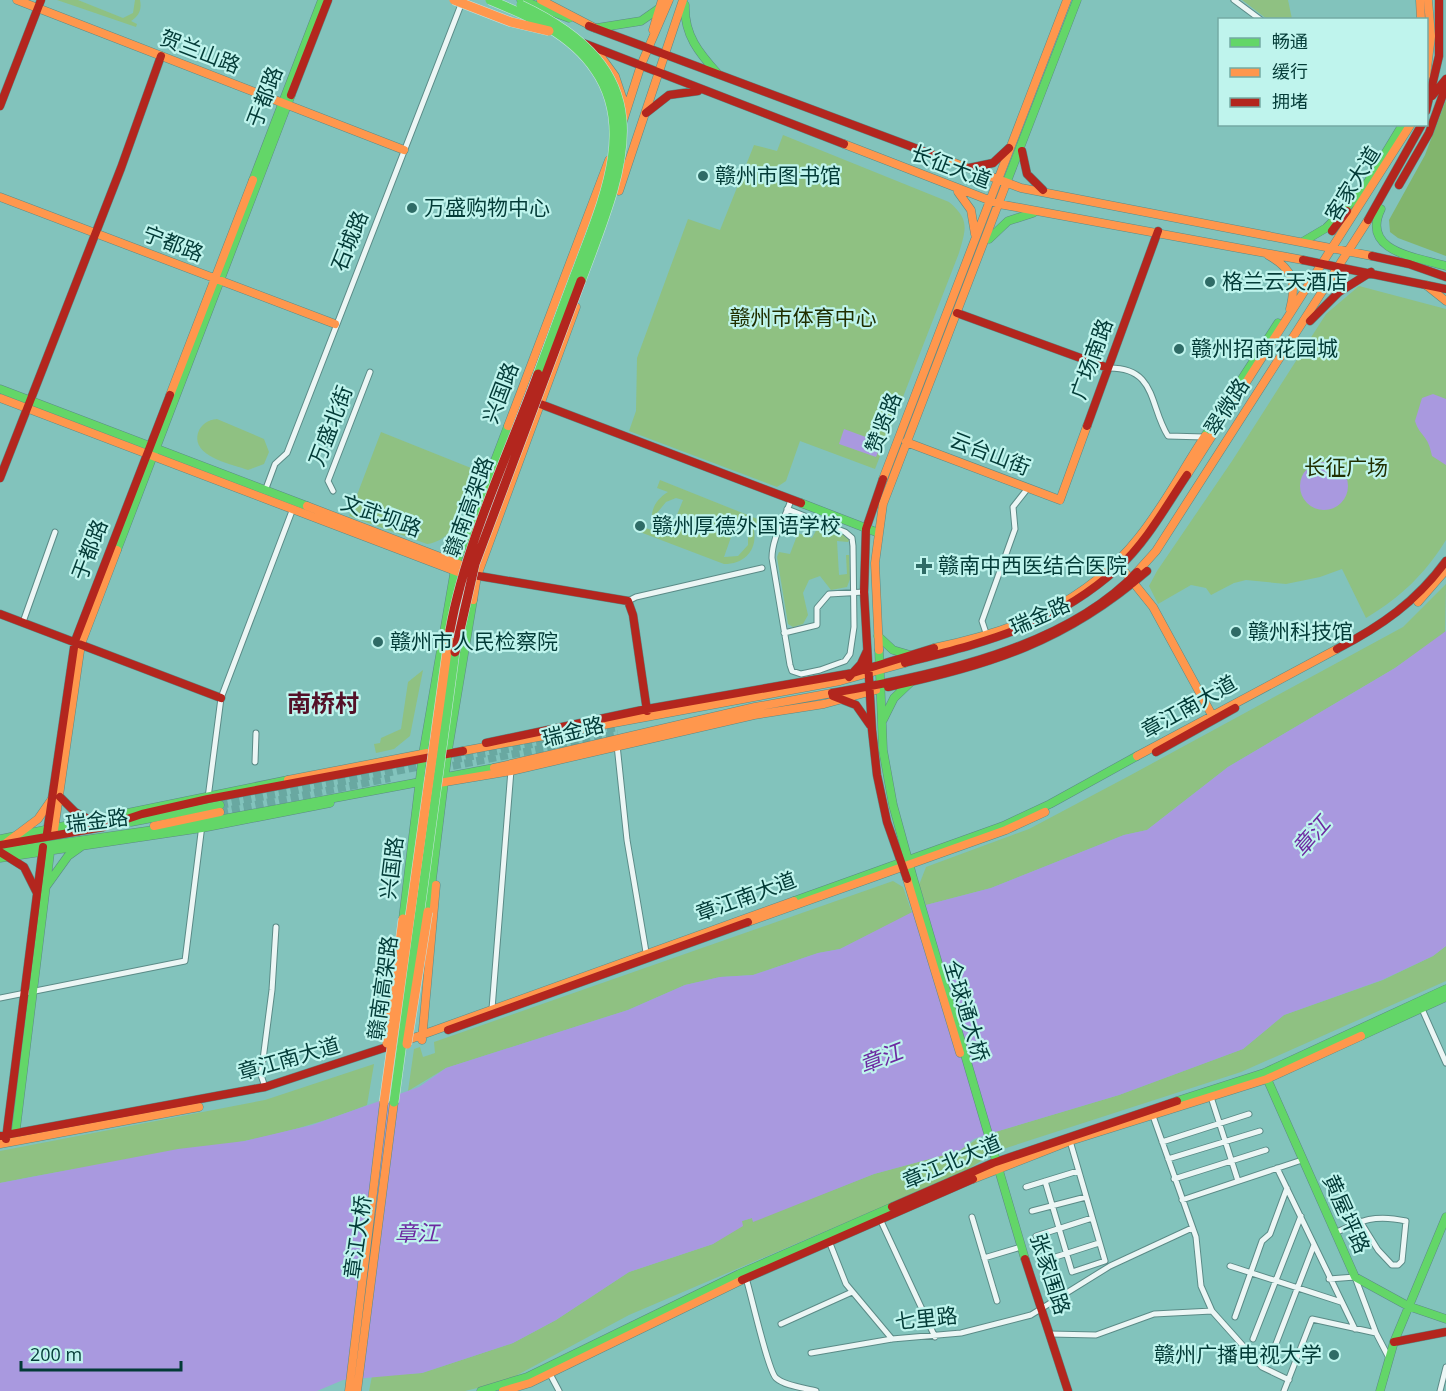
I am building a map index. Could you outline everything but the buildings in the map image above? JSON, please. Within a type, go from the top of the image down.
[{"type":"main road","name":"贺兰山路","points":[[18,0],[39,4],[161,56],[404,150]]},
{"type":"main road","name":"于都路","points":[[7,1139],[78,642],[285,103],[322,0]]},
{"type":"main road","name":"于都路","points":[[285,103],[328,0]]},
{"type":"main road","points":[[454,0],[511,22],[549,31]]},
{"type":"main road","name":"长征大道","points":[[463,0],[641,65],[950,187],[994,202],[1341,266],[1446,289]]},
{"type":"main road","name":"赣南高架路","points":[[389,1102],[448,641],[456,598],[528,396],[605,194],[614,162],[616,130],[611,104],[602,79],[588,58],[569,40],[549,27],[521,11],[490,0]]},
{"type":"main road","name":"赣南高架路","points":[[389,1102],[454,657],[465,601],[475,564],[614,195],[622,160],[624,129],[620,102],[608,74],[593,52],[575,34],[553,20],[507,0]]},
{"type":"main road","name":"长征大道","points":[[521,0],[1002,182],[1055,195],[1399,261],[1446,275]]},
{"type":"main road","points":[[541,0],[595,28],[633,25],[658,11],[669,0]]},
{"type":"main road","points":[[647,49],[662,0]]},
{"type":"main road","name":"兴国路","points":[[389,1102],[381,1085],[419,784],[455,567],[626,117],[647,49],[669,0]]},
{"type":"main road","name":"赞贤路","points":[[1002,182],[1014,140],[1067,0]]},
{"type":"main road","name":"赞贤路","points":[[876,688],[870,670],[864,592],[878,491],[1002,182],[1025,137],[1077,0]]},
{"type":"main road","points":[[1420,0],[1421,18]]},
{"type":"main road","points":[[1428,0],[1431,36],[1428,62]]},
{"type":"main road","points":[[1428,105],[1444,47],[1439,0]]},
{"type":"main road","points":[[685,2],[684,24],[692,42],[704,60],[720,76]]},
{"type":"main road","name":"兴国路","points":[[389,1102],[415,1010],[448,752],[478,574],[541,404],[663,55],[685,2]]},
{"type":"main road","points":[[0,106],[39,4]]},
{"type":"main road","points":[[590,46],[602,56],[615,76],[624,100],[626,117]]},
{"type":"main road","points":[[0,478],[161,56]]},
{"type":"main road","points":[[1431,97],[1446,79]]},
{"type":"main road","points":[[1446,86],[1429,133],[1396,183],[1376,220],[1376,233],[1396,251],[1446,266]]},
{"type":"main road","points":[[638,130],[648,111],[663,98],[686,90],[710,93]]},
{"type":"main road","points":[[1332,231],[1359,195],[1402,126]]},
{"type":"main road","name":"客家大道","points":[[1324,263],[1410,126]]},
{"type":"main road","name":"客家大道","points":[[1350,251],[1396,183],[1421,126]]},
{"type":"main road","points":[[1025,137],[1022,160],[1025,170],[1037,186],[1055,195]]},
{"type":"main road","points":[[964,169],[993,163],[1003,155],[1014,140]]},
{"type":"main road","points":[[1303,241],[1319,233],[1382,172]]},
{"type":"main road","points":[[950,187],[963,197],[971,210],[977,247]]},
{"type":"main road","name":"宁都路","points":[[0,197],[334,324]]},
{"type":"main road","points":[[977,247],[1005,222],[1022,214],[1042,212]]},
{"type":"main road","name":"广场南路","points":[[1060,500],[1158,231]]},
{"type":"main road","name":"赞贤路","points":[[910,879],[885,813],[876,730],[876,688],[880,667],[871,530],[957,313],[977,247]]},
{"type":"main road","points":[[1259,251],[1285,265],[1295,279],[1296,290],[1281,324]]},
{"type":"main road","name":"翠微路","points":[[1132,581],[1156,551],[1350,251]]},
{"type":"main road","points":[[1399,261],[1417,257]]},
{"type":"main road","name":"翠微路","points":[[1120,566],[1167,508],[1281,324],[1324,263]]},
{"type":"main road","points":[[1436,263],[1446,275]]},
{"type":"main road","points":[[1298,331],[1340,292],[1371,272]]},
{"type":"main road","points":[[1426,285],[1446,302]]},
{"type":"main road","points":[[957,313],[1108,368]]},
{"type":"main road","name":"文武坝路","points":[[0,389],[27,404],[152,452],[292,511],[455,567],[478,574],[628,601]]},
{"type":"main road","points":[[519,395],[789,505],[871,530]]},
{"type":"main road","name":"文武坝路","points":[[0,398],[27,404]]},
{"type":"main road","points":[[880,667],[908,656],[988,639],[1036,618],[1075,596],[1116,562],[1162,505],[1209,437]]},
{"type":"main road","name":"云台山街","points":[[906,442],[1060,500]]},
{"type":"main road","name":"文武坝路","points":[[152,452],[265,491],[455,567]]},
{"type":"main road","name":"章江南大道","points":[[422,1037],[646,952],[1029,820],[1386,623],[1402,612],[1434,578],[1446,561]]},
{"type":"main road","points":[[1120,566],[1170,636],[1213,717]]},
{"type":"main road","name":"瑞金路","points":[[2,849],[103,827],[208,797],[647,712],[752,697],[840,681],[880,667],[921,658],[1038,623],[1078,600],[1120,566]]},
{"type":"main road","name":"章江南大道","points":[[1213,717],[1380,632],[1405,616],[1446,570]]},
{"type":"main road","points":[[618,737],[843,698],[876,688],[908,683],[994,661],[1041,644],[1089,619],[1132,581],[1147,571]]},
{"type":"main road","name":"瑞金路","points":[[48,840],[120,837],[202,826],[511,768],[618,737],[754,707],[876,688],[924,672],[993,655],[1042,638],[1087,615],[1132,581]]},
{"type":"main road","points":[[628,601],[633,615],[647,712],[870,670]]},
{"type":"main road","points":[[0,614],[221,698]]},
{"type":"main road","points":[[878,636],[893,650],[921,658]]},
{"type":"main road","points":[[840,681],[853,673],[865,658],[868,642]]},
{"type":"main road","points":[[827,696],[843,698],[862,711],[876,730],[890,704],[908,683],[924,672]]},
{"type":"main road","points":[[618,737],[752,697]]},
{"type":"main road","points":[[57,796],[90,821],[103,827],[220,809],[100,837],[80,846],[68,856],[41,891],[27,870],[2,849],[38,819],[57,796]]},
{"type":"main road","points":[[48,840],[90,821],[208,797]]},
{"type":"main road","points":[[422,1037],[435,905],[439,817]]},
{"type":"main road","points":[[16,835],[80,846],[202,826]]},
{"type":"main road","points":[[389,1049],[414,865],[413,845]]},
{"type":"main road","name":"章江南大道","points":[[7,1139],[267,1092],[905,863]]},
{"type":"main road","name":"全球通大桥","points":[[910,879],[996,1161]]},
{"type":"main road","name":"章江北大道","points":[[481,1391],[527,1377],[739,1274],[996,1161],[1068,1136],[1266,1076],[1446,989]]},
{"type":"main road","name":"章江北大道","points":[[503,1391],[550,1374],[746,1278],[880,1219],[996,1161],[1070,1142],[1211,1097],[1266,1076],[1446,997]]},
{"type":"main road","name":"章江南大道","points":[[7,1139],[265,1087],[389,1049]]},
{"type":"main road","name":"黄屋坪路","points":[[1266,1076],[1355,1277],[1408,1306],[1446,1319]]},
{"type":"main road","name":"章江大桥","points":[[354,1376],[389,1102]]},
{"type":"main road","name":"张家围路","points":[[996,1161],[1021,1247],[1068,1391]]},
{"type":"main road","points":[[1380,1391],[1394,1342],[1446,1217]]},
{"type":"main road","points":[[1394,1342],[1446,1332]]},
{"type":"main road","points":[[347,1391],[354,1376]]},
{"type":"main road","points":[[354,1376],[357,1391]]},
{"type":"main road","points":[[354,1376],[364,1391]]},
{"type":"street","name":"石城路","points":[[265,491],[274,464],[287,453],[334,324],[463,0]]},
{"type":"street","points":[[1234,0],[1258,18]]},
{"type":"street","points":[[1108,368],[1126,370],[1143,381],[1152,393],[1168,436],[1209,437]]},
{"type":"street","name":"万盛北街","points":[[333,491],[328,481],[369,372]]},
{"type":"street","points":[[988,639],[982,621],[984,612],[1015,529],[1013,507],[1028,488]]},
{"type":"street","points":[[789,505],[852,538],[853,593],[853,642],[845,661],[820,670],[795,674],[792,671],[784,633],[772,551],[789,505]]},
{"type":"street","points":[[208,797],[221,698],[292,511]]},
{"type":"street","points":[[23,622],[55,532]]},
{"type":"street","points":[[628,601],[636,597],[762,568]]},
{"type":"street","points":[[784,633],[817,625],[818,608],[829,594],[864,592]]},
{"type":"street","points":[[255,762],[256,733]]},
{"type":"street","points":[[618,737],[627,840],[646,952]]},
{"type":"street","points":[[492,1009],[511,768]]},
{"type":"street","points":[[0,998],[185,960],[202,826]]},
{"type":"street","points":[[265,1087],[261,1075],[273,990],[276,927]]},
{"type":"street","points":[[1422,1009],[1446,1063]]},
{"type":"street","points":[[1211,1097],[1238,1181]]},
{"type":"street","points":[[1162,1142],[1250,1114]]},
{"type":"street","points":[[1153,1116],[1199,1248],[1201,1286],[1212,1311],[1262,1367],[1289,1380]]},
{"type":"street","points":[[1168,1160],[1260,1131]]},
{"type":"street","points":[[1046,1181],[1072,1272],[1105,1261],[1070,1142]]},
{"type":"street","points":[[1174,1179],[1266,1150]]},
{"type":"street","points":[[1182,1200],[1302,1160]]},
{"type":"street","points":[[1277,1168],[1355,1329]]},
{"type":"street","points":[[1026,1187],[1078,1171]]},
{"type":"street","points":[[1235,1317],[1262,1241],[1270,1234],[1287,1188]]},
{"type":"street","points":[[1032,1211],[1086,1197]]},
{"type":"street","points":[[1254,1339],[1301,1216]]},
{"type":"street","points":[[972,1217],[997,1301]]},
{"type":"street","points":[[1335,1233],[1360,1221],[1372,1217],[1406,1221],[1402,1261],[1398,1265],[1392,1265],[1378,1251],[1360,1221]]},
{"type":"street","points":[[1036,1236],[1092,1218]]},
{"type":"street","points":[[880,1219],[935,1336]]},
{"type":"street","name":"七里路","points":[[811,1353],[892,1339],[935,1336],[1007,1322],[1042,1309],[1110,1266],[1192,1227]]},
{"type":"street","points":[[829,1241],[846,1284],[892,1339]]},
{"type":"street","points":[[1043,1261],[1100,1244]]},
{"type":"street","points":[[1272,1354],[1314,1245]]},
{"type":"street","points":[[984,1258],[1021,1247]]},
{"type":"street","points":[[1230,1266],[1341,1302]]},
{"type":"street","points":[[1329,1279],[1355,1277],[1376,1333],[1389,1358]]},
{"type":"street","points":[[746,1278],[759,1319],[769,1369],[777,1379],[816,1391]]},
{"type":"street","points":[[781,1324],[852,1292]]},
{"type":"street","points":[[1050,1334],[1096,1335],[1154,1314],[1212,1311]]},
{"type":"street","points":[[1284,1391],[1312,1319],[1376,1333]]},
{"type":"street","points":[[1440,1391],[1446,1367]]},
{"type":"street","points":[[550,1374],[559,1391]]},
{"type":"green space","points":[[57,0],[78,0],[123,18],[133,13],[135,0],[140,0],[141,6],[138,15],[131,21],[137,24],[136,27]]},
{"type":"green space","points":[[1242,0],[1288,0],[1292,18],[1266,18]]},
{"type":"green space","points":[[1446,100],[1446,256],[1398,238],[1390,232],[1389,220],[1425,155]]},
{"type":"green space","name":"赣州市体育中心","points":[[783,135],[949,202],[963,219],[964,231],[959,253],[875,469],[800,441],[786,481],[777,487],[629,431],[636,411],[637,358],[688,219],[720,230],[754,145],[777,151]]},
{"type":"green space","name":"长征广场","points":[[1359,286],[1446,309],[1446,540],[1430,564],[1411,584],[1366,618],[1342,569],[1320,577],[1286,584],[1246,580],[1234,583],[1211,595],[1206,588],[1191,585],[1158,604],[1149,586],[1157,571],[1232,461],[1326,314]]},
{"type":"green space","points":[[217,419],[264,439],[269,452],[264,464],[248,470],[207,454],[197,441],[198,433],[205,423]]},
{"type":"green space","points":[[381,432],[476,470],[460,515],[454,526],[438,541],[427,544],[349,516]]},
{"type":"green space","points":[[660,480],[765,522],[762,528],[753,526],[753,547],[745,558],[724,564],[640,532],[642,527],[655,531],[652,519],[653,509],[655,504],[668,492],[657,488]],"holes":[[[676,498],[683,500],[668,537],[659,527],[657,513],[666,502]],[[737,520],[748,530],[748,545],[738,556],[724,557]]]},
{"type":"green space","points":[[819,525],[850,539],[848,542],[837,541],[839,575],[847,574],[846,555],[849,555],[850,579],[847,587],[831,590],[820,576],[809,580],[803,593],[808,615],[803,624],[793,627],[788,624],[777,557],[779,552],[790,554],[798,533],[812,538]]},
{"type":"green space","points":[[1446,584],[1445,633],[1395,668],[1228,767],[1147,830],[1124,835],[991,888],[926,905],[919,885],[926,867],[1029,829],[1403,627]]},
{"type":"green space","points":[[423,670],[410,736],[394,749],[376,753],[374,744],[380,743],[381,738],[401,729],[408,682]]},
{"type":"green space","points":[[893,881],[903,887],[912,913],[840,949],[818,953],[753,975],[720,977],[685,985],[628,1010],[446,1068],[408,1091],[414,1049],[420,1047],[423,1057],[435,1053],[434,1042]]},
{"type":"green space","points":[[1446,946],[1446,981],[1241,1072],[1000,1150],[995,1132],[1119,1095],[1243,1049],[1284,1015],[1383,980],[1433,956]]},
{"type":"green space","points":[[374,1064],[367,1105],[323,1121],[186,1152],[0,1183],[0,1151],[265,1100]]},
{"type":"green space","points":[[980,1137],[987,1157],[964,1172],[629,1315],[506,1381],[465,1391],[369,1391],[372,1376],[422,1373],[513,1343],[556,1320],[629,1272],[713,1244],[742,1221],[752,1218],[753,1221],[874,1174],[959,1151]]},
{"type":"water","points":[[1433,394],[1446,399],[1446,465],[1432,456],[1426,439],[1415,421],[1422,398]]},
{"type":"water","points":[[844,429],[882,443],[876,457],[839,444]]},
{"type":"water","points":[[1324,462],[1341,469],[1348,486],[1341,503],[1324,510],[1307,503],[1300,486],[1307,469]]},
{"type":"water","name":"章江","points":[[1446,631],[1446,946],[1433,956],[1382,980],[1284,1015],[1243,1049],[1119,1095],[974,1139],[959,1151],[874,1174],[753,1222],[752,1218],[742,1221],[743,1226],[713,1244],[629,1272],[556,1320],[513,1343],[422,1373],[343,1380],[317,1391],[0,1391],[0,1183],[178,1149],[245,1141],[312,1125],[419,1087],[446,1068],[628,1010],[685,985],[720,977],[753,975],[818,953],[840,949],[926,905],[991,888],[1124,835],[1147,830],[1228,767],[1395,668]]},
{"type":"tunnel","points":[[442,762],[618,727]]},
{"type":"tunnel","points":[[441,768],[618,734]]},
{"type":"tunnel","points":[[220,805],[427,765]]},
{"type":"tunnel","points":[[220,812],[390,778]]},
{"type":"traffic: fast","points":[[253,180],[322,0]]},
{"type":"traffic: fast","points":[[490,0],[534,20],[562,36],[574,46],[595,70],[607,93],[613,118],[614,143],[611,168],[604,194],[538,374]]},
{"type":"traffic: fast","points":[[521,0],[569,18]]},
{"type":"traffic: fast","points":[[1006,184],[1077,0]]},
{"type":"traffic: fast","points":[[521,5],[567,31],[598,60],[615,90],[622,123],[620,158],[611,196],[581,281]]},
{"type":"traffic: fast","points":[[597,28],[641,21],[664,5]]},
{"type":"traffic: fast","points":[[685,5],[687,25],[694,43],[718,74]]},
{"type":"traffic: fast","points":[[117,550],[291,95]]},
{"type":"traffic: fast","points":[[1366,185],[1402,126]]},
{"type":"traffic: fast","points":[[1304,241],[1326,228],[1373,181]]},
{"type":"traffic: fast","points":[[1381,209],[1377,223],[1378,235],[1385,244],[1407,255],[1446,266]]},
{"type":"traffic: fast","points":[[989,239],[1008,221],[1033,213]]},
{"type":"traffic: fast","points":[[1205,436],[1278,323]]},
{"type":"traffic: fast","points":[[0,389],[307,506]]},
{"type":"traffic: fast","points":[[403,919],[423,754],[456,563],[508,426]]},
{"type":"traffic: fast","points":[[801,503],[876,532]]},
{"type":"traffic: fast","points":[[428,912],[448,750],[473,600]]},
{"type":"traffic: fast","points":[[878,636],[893,650],[917,657]]},
{"type":"traffic: fast","points":[[879,650],[883,750],[893,805],[913,878]]},
{"type":"traffic: fast","points":[[394,1102],[455,652]]},
{"type":"traffic: fast","points":[[883,720],[894,698],[916,677]]},
{"type":"traffic: fast","points":[[794,901],[1003,826],[1050,804],[1137,756]]},
{"type":"traffic: fast","points":[[0,852],[202,823],[494,768]]},
{"type":"traffic: fast","points":[[0,839],[288,780]]},
{"type":"traffic: fast","points":[[0,858],[202,828],[330,803]]},
{"type":"traffic: fast","points":[[131,822],[220,805]]},
{"type":"traffic: fast","points":[[45,888],[68,856],[89,841]]},
{"type":"traffic: fast","points":[[15,1137],[51,845]]},
{"type":"traffic: fast","points":[[913,878],[1025,1259]]},
{"type":"traffic: fast","points":[[1177,1101],[1264,1073],[1446,989]]},
{"type":"traffic: fast","points":[[1361,1036],[1446,997]]},
{"type":"traffic: fast","points":[[1265,1074],[1355,1277],[1408,1306],[1446,1319]]},
{"type":"traffic: fast","points":[[481,1391],[527,1377],[739,1274],[892,1207]]},
{"type":"traffic: fast","points":[[1380,1391],[1394,1342],[1446,1217]]},
{"type":"traffic: slow","points":[[17,0],[404,150]]},
{"type":"traffic: slow","points":[[454,0],[511,22],[549,31]]},
{"type":"traffic: slow","points":[[541,0],[595,28]]},
{"type":"traffic: slow","points":[[653,30],[662,0]]},
{"type":"traffic: slow","points":[[615,146],[641,65],[669,0]]},
{"type":"traffic: slow","points":[[619,191],[683,0]]},
{"type":"traffic: slow","points":[[883,479],[1067,0]]},
{"type":"traffic: slow","points":[[1420,0],[1421,18]]},
{"type":"traffic: slow","points":[[1428,0],[1431,36],[1428,60]]},
{"type":"traffic: slow","points":[[596,50],[615,76],[624,103]]},
{"type":"traffic: slow","points":[[1187,475],[1410,126]]},
{"type":"traffic: slow","points":[[844,144],[999,204],[1303,260]]},
{"type":"traffic: slow","points":[[931,154],[1021,188],[1372,256]]},
{"type":"traffic: slow","points":[[508,426],[609,160]]},
{"type":"traffic: slow","points":[[170,395],[253,180]]},
{"type":"traffic: slow","points":[[879,650],[875,563],[883,504],[1006,184]]},
{"type":"traffic: slow","points":[[958,192],[971,210],[975,234]]},
{"type":"traffic: slow","points":[[0,197],[335,324]]},
{"type":"traffic: slow","points":[[1137,572],[1156,551],[1368,220]]},
{"type":"traffic: slow","points":[[1268,255],[1283,266],[1291,277],[1293,291],[1290,309]]},
{"type":"traffic: slow","points":[[1426,285],[1446,301]]},
{"type":"traffic: slow","points":[[473,600],[477,576],[576,307]]},
{"type":"traffic: slow","points":[[0,398],[458,572]]},
{"type":"traffic: slow","points":[[906,442],[1060,500],[1087,426]]},
{"type":"traffic: slow","points":[[934,648],[993,633],[1021,623],[1072,597],[1096,580],[1139,537],[1205,436]]},
{"type":"traffic: slow","points":[[307,506],[461,565]]},
{"type":"traffic: slow","points":[[54,830],[81,644],[117,550]]},
{"type":"traffic: slow","points":[[1120,566],[1153,607],[1213,717]]},
{"type":"traffic: slow","points":[[1418,602],[1446,570]]},
{"type":"traffic: slow","points":[[384,1102],[450,630]]},
{"type":"traffic: slow","points":[[1137,756],[1337,649]]},
{"type":"traffic: slow","points":[[463,751],[840,681],[905,663]]},
{"type":"traffic: slow","points":[[439,783],[511,771],[754,715],[824,704],[876,690]]},
{"type":"traffic: slow","points":[[494,768],[755,707],[832,693]]},
{"type":"traffic: slow","points":[[288,780],[427,753]]},
{"type":"traffic: slow","points":[[6,843],[38,819],[54,796]]},
{"type":"traffic: slow","points":[[154,826],[220,812]]},
{"type":"traffic: slow","points":[[748,922],[1006,830],[1045,812]]},
{"type":"traffic: slow","points":[[907,879],[960,1053]]},
{"type":"traffic: slow","points":[[422,1040],[436,885]]},
{"type":"traffic: slow","points":[[405,1041],[794,901]]},
{"type":"traffic: slow","points":[[407,1044],[428,912]]},
{"type":"traffic: slow","points":[[387,1043],[403,919]]},
{"type":"traffic: slow","points":[[973,1179],[1070,1141],[1267,1079],[1361,1036]]},
{"type":"traffic: slow","points":[[349,1391],[384,1102]]},
{"type":"traffic: slow","points":[[357,1391],[394,1102]]},
{"type":"traffic: slow","points":[[0,1144],[199,1107]]},
{"type":"traffic: slow","points":[[503,1391],[530,1383],[742,1280]]},
{"type":"traffic: jam","points":[[0,106],[41,0]]},
{"type":"traffic: jam","points":[[291,95],[328,0]]},
{"type":"traffic: jam","points":[[1428,103],[1439,56],[1439,0]]},
{"type":"traffic: jam","points":[[589,26],[931,154]]},
{"type":"traffic: jam","points":[[583,43],[844,144]]},
{"type":"traffic: jam","points":[[0,478],[121,168],[161,56]]},
{"type":"traffic: jam","points":[[1432,96],[1446,79]]},
{"type":"traffic: jam","points":[[1399,185],[1429,133],[1446,86]]},
{"type":"traffic: jam","points":[[646,113],[669,95],[698,91]]},
{"type":"traffic: jam","points":[[1368,220],[1421,126]]},
{"type":"traffic: jam","points":[[969,168],[993,163],[1009,148]]},
{"type":"traffic: jam","points":[[1022,151],[1027,174],[1043,190]]},
{"type":"traffic: jam","points":[[1332,231],[1347,211]]},
{"type":"traffic: jam","points":[[1087,426],[1158,231]]},
{"type":"traffic: jam","points":[[1372,256],[1409,264],[1446,277]]},
{"type":"traffic: jam","points":[[1303,260],[1446,289]]},
{"type":"traffic: jam","points":[[1310,321],[1339,292],[1371,272]]},
{"type":"traffic: jam","points":[[455,652],[475,564],[581,281]]},
{"type":"traffic: jam","points":[[957,313],[1108,368]]},
{"type":"traffic: jam","points":[[450,630],[466,565],[488,500],[538,374]]},
{"type":"traffic: jam","points":[[47,833],[75,641],[170,395]]},
{"type":"traffic: jam","points":[[535,402],[801,503]]},
{"type":"traffic: jam","points":[[905,663],[992,639],[1045,618],[1070,604],[1095,587],[1129,557],[1156,523],[1187,475]]},
{"type":"traffic: jam","points":[[883,479],[866,529],[864,592],[872,730],[877,775],[887,822],[907,879]]},
{"type":"traffic: jam","points":[[1337,649],[1397,612],[1435,576],[1446,561]]},
{"type":"traffic: jam","points":[[888,687],[961,669],[1026,647],[1087,616],[1147,571]]},
{"type":"traffic: jam","points":[[832,693],[912,678],[954,667],[995,655],[1036,639],[1073,621],[1108,598],[1137,572]]},
{"type":"traffic: jam","points":[[473,575],[628,601],[633,615],[647,711]]},
{"type":"traffic: jam","points":[[0,614],[221,698]]},
{"type":"traffic: jam","points":[[486,743],[647,709],[853,673],[934,648]]},
{"type":"traffic: jam","points":[[849,677],[861,664],[867,651]]},
{"type":"traffic: jam","points":[[833,696],[856,705],[870,725]]},
{"type":"traffic: jam","points":[[1156,752],[1235,708]]},
{"type":"traffic: jam","points":[[0,845],[103,827],[142,814],[208,799],[463,751]]},
{"type":"traffic: jam","points":[[60,797],[75,812],[103,827]]},
{"type":"traffic: jam","points":[[6,1139],[43,847]]},
{"type":"traffic: jam","points":[[0,852],[24,867],[37,893]]},
{"type":"traffic: jam","points":[[448,1030],[748,922]]},
{"type":"traffic: jam","points":[[0,1136],[265,1087],[393,1045]]},
{"type":"traffic: jam","points":[[892,1207],[993,1163],[1177,1101]]},
{"type":"traffic: jam","points":[[742,1280],[973,1179]]},
{"type":"traffic: jam","points":[[1025,1259],[1068,1391]]},
{"type":"traffic: jam","points":[[1394,1342],[1446,1332]]},
{"type":"place","name":"赣州市图书馆","points":[[703,176]]},
{"type":"place","name":"万盛购物中心","points":[[412,208]]},
{"type":"place","name":"格兰云天酒店","points":[[1210,282]]},
{"type":"place","name":"赣州招商花园城","points":[[1179,349]]},
{"type":"place","name":"赣州厚德外国语学校","points":[[640,526]]},
{"type":"place","name":"赣南中西医结合医院","points":[[924,566]]},
{"type":"place","name":"赣州科技馆","points":[[1236,632]]},
{"type":"place","name":"赣州市人民检察院","points":[[378,642]]},
{"type":"place","name":"赣州广播电视大学","points":[[1334,1355]]},
{"type":"district","name":"南桥村","points":[[323,704]]}]
